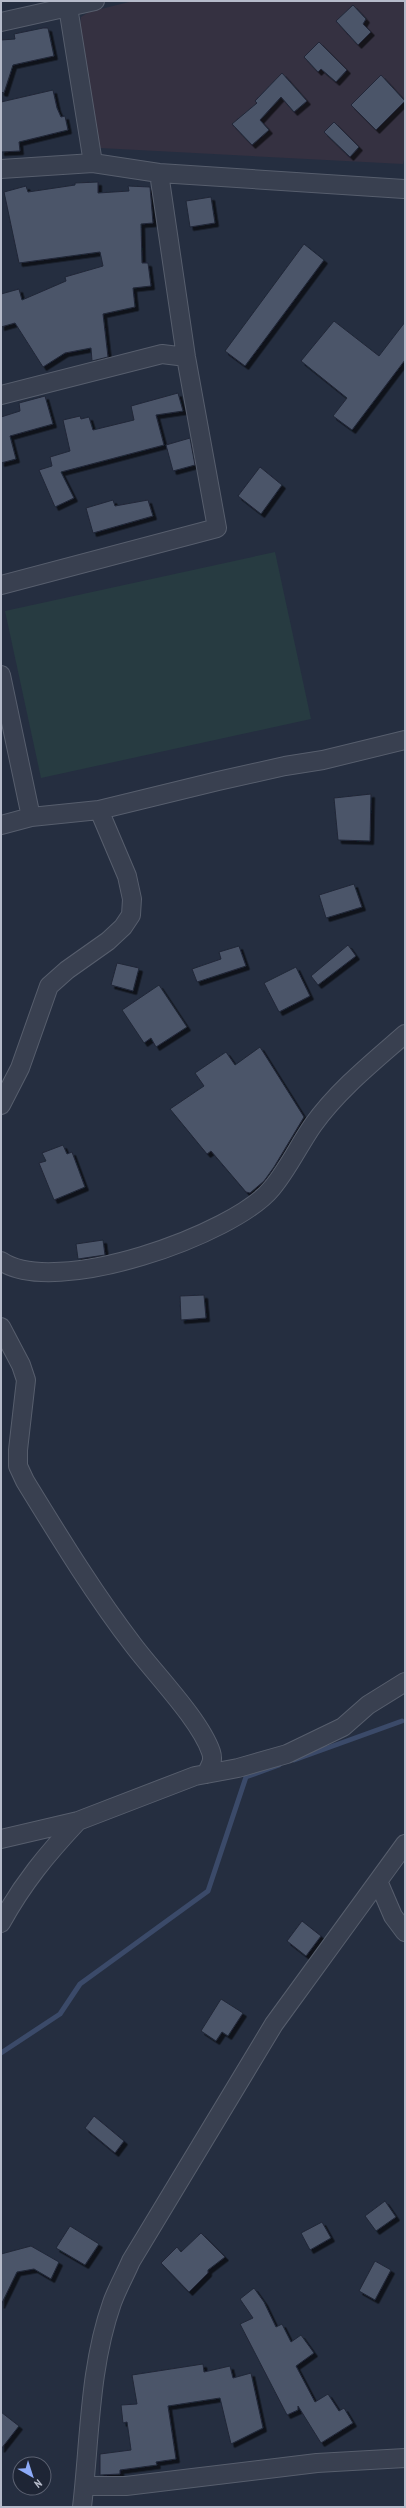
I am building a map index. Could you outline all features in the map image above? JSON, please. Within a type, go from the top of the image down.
[{"type":"street","points":[[1,22],[95,1]]},
{"type":"street","points":[[68,8],[93,163]]},
{"type":"street","points":[[1,169],[93,163],[159,173],[405,187]]},
{"type":"street","points":[[1,585],[217,528],[186,357],[159,173]]},
{"type":"street","points":[[1,395],[162,354],[186,357]]},
{"type":"street","points":[[1,675],[31,817]]},
{"type":"street","points":[[1,825],[31,817],[99,810],[218,781],[284,766],[323,760],[405,740]]},
{"type":"street","points":[[1,1105],[20,1068],[49,986],[67,970],[108,941],[123,927],[131,915],[132,900],[127,876],[99,810]]},
{"type":"street","points":[[1,1261],[18,1269],[63,1272],[117,1264],[163,1250],[239,1216],[272,1189],[314,1124],[354,1078],[405,1034]]},
{"type":"street","points":[[1,1327],[21,1365],[26,1380],[18,1450],[18,1466],[25,1481],[85,1578],[134,1646],[199,1729],[212,1753],[213,1761],[206,1774]]},
{"type":"street","points":[[1,1839],[78,1821],[206,1774],[238,1768],[287,1754],[319,1740],[343,1727],[368,1705],[405,1682]]},
{"type":"street","points":[[1,1923],[16,1895],[40,1862],[78,1821]]},
{"type":"street","points":[[82,2507],[92,2392],[99,2355],[112,2303],[131,2261],[274,2024],[405,1844]]},
{"type":"street","points":[[378,1881],[393,1916],[405,1932]]},
{"type":"street","points":[[85,2486],[126,2486],[317,2463],[405,2458]]},
{"type":"shaded area","points":[[133,1],[405,1],[405,156],[403,164],[100,148],[80,24],[81,17],[89,12]]},
{"type":"shaded area","points":[[275,552],[311,719],[41,778],[5,611]]},
{"type":"building","points":[[353,5],[366,19],[363,24],[371,32],[358,45],[336,21]]},
{"type":"building","points":[[48,28],[54,56],[13,65],[4,93],[1,92],[1,40],[15,39],[14,34]]},
{"type":"building","points":[[319,42],[347,70],[336,82],[321,69],[318,72],[304,57]]},
{"type":"building","points":[[282,73],[307,101],[294,112],[281,97],[260,120],[269,130],[252,145],[232,124],[257,103],[255,101]]},
{"type":"building","points":[[381,75],[405,101],[376,130],[351,105]]},
{"type":"building","points":[[53,90],[57,108],[61,117],[65,116],[68,130],[19,142],[20,151],[1,152],[1,102]]},
{"type":"building","points":[[334,122],[359,147],[350,157],[324,132]]},
{"type":"building","points":[[98,182],[98,193],[129,191],[128,186],[150,187],[153,223],[141,224],[142,263],[148,263],[151,286],[133,288],[135,307],[103,314],[108,357],[92,361],[91,348],[65,353],[43,367],[15,323],[1,327],[1,294],[19,289],[22,300],[66,281],[65,277],[103,266],[100,252],[19,263],[4,192],[26,186],[28,192],[75,185],[75,183]]},
{"type":"building","points":[[211,197],[215,223],[190,227],[186,201]]},
{"type":"building","points":[[304,244],[324,260],[245,366],[225,351]]},
{"type":"building","points":[[334,321],[379,356],[405,322],[405,360],[352,430],[333,416],[347,398],[301,361]]},
{"type":"building","points":[[178,393],[183,411],[156,415],[164,445],[61,472],[74,498],[55,507],[39,470],[52,466],[50,457],[70,451],[63,420],[80,416],[81,419],[89,417],[93,430],[134,420],[131,406]]},
{"type":"building","points":[[45,396],[53,424],[10,436],[16,459],[1,463],[1,417],[20,411],[19,403]]},
{"type":"building","points":[[190,438],[195,465],[173,471],[166,445]]},
{"type":"building","points":[[260,467],[282,485],[261,514],[238,496]]},
{"type":"building","points":[[113,500],[115,506],[148,500],[153,516],[93,533],[86,508]]},
{"type":"building","points":[[371,794],[370,841],[338,840],[334,798]]},
{"type":"building","points":[[354,884],[362,907],[326,918],[319,895]]},
{"type":"building","points":[[348,945],[356,956],[318,985],[311,976]]},
{"type":"building","points":[[239,946],[246,966],[197,982],[192,969],[221,959],[219,952]]},
{"type":"building","points":[[117,963],[139,968],[133,991],[111,985]]},
{"type":"building","points":[[296,967],[310,996],[279,1012],[264,983]]},
{"type":"building","points":[[159,985],[187,1027],[156,1047],[151,1038],[144,1043],[122,1010]]},
{"type":"building","points":[[260,1047],[304,1117],[274,1167],[264,1181],[250,1193],[246,1192],[211,1151],[207,1154],[170,1109],[204,1086],[195,1073],[226,1052],[235,1065]]},
{"type":"building","points":[[63,1145],[67,1154],[72,1152],[85,1187],[54,1200],[39,1163],[46,1161],[42,1153]]},
{"type":"building","points":[[103,1240],[105,1255],[78,1259],[76,1244]]},
{"type":"building","points":[[204,1295],[206,1318],[181,1320],[180,1296]]},
{"type":"building","points":[[302,1921],[321,1936],[306,1956],[287,1941]]},
{"type":"building","points":[[221,1999],[243,2013],[228,2036],[222,2032],[216,2041],[201,2031]]},
{"type":"building","points":[[94,2116],[124,2141],[115,2153],[85,2128]]},
{"type":"building","points":[[385,2201],[396,2217],[376,2231],[365,2216]]},
{"type":"building","points":[[322,2222],[331,2238],[310,2250],[301,2233]]},
{"type":"building","points":[[70,2226],[99,2244],[85,2265],[56,2248]]},
{"type":"building","points":[[201,2233],[225,2257],[208,2270],[208,2273],[189,2292],[161,2263],[177,2247],[181,2252]]},
{"type":"building","points":[[31,2246],[59,2262],[51,2279],[34,2269],[17,2272],[1,2305],[1,2254]]},
{"type":"building","points":[[375,2261],[391,2270],[375,2300],[359,2291]]},
{"type":"building","points":[[254,2288],[264,2302],[276,2327],[282,2324],[291,2342],[301,2335],[314,2353],[296,2366],[315,2402],[328,2394],[339,2411],[344,2408],[353,2423],[321,2443],[298,2406],[298,2410],[287,2415],[240,2324],[253,2318],[240,2299]]},
{"type":"building","points":[[203,2364],[204,2372],[230,2366],[233,2378],[251,2373],[263,2428],[231,2444],[220,2398],[168,2406],[176,2459],[156,2462],[157,2465],[120,2470],[120,2474],[100,2475],[100,2454],[131,2450],[127,2422],[123,2423],[121,2405],[137,2404],[132,2375]]},
{"type":"building","points":[[1,2412],[19,2426],[1,2449]]},
{"type":"waterway","points":[[294,1760],[402,1721]]},
{"type":"waterway","points":[[1,2053],[60,2014],[80,1984],[208,1891],[246,1777],[279,1765]]}]
